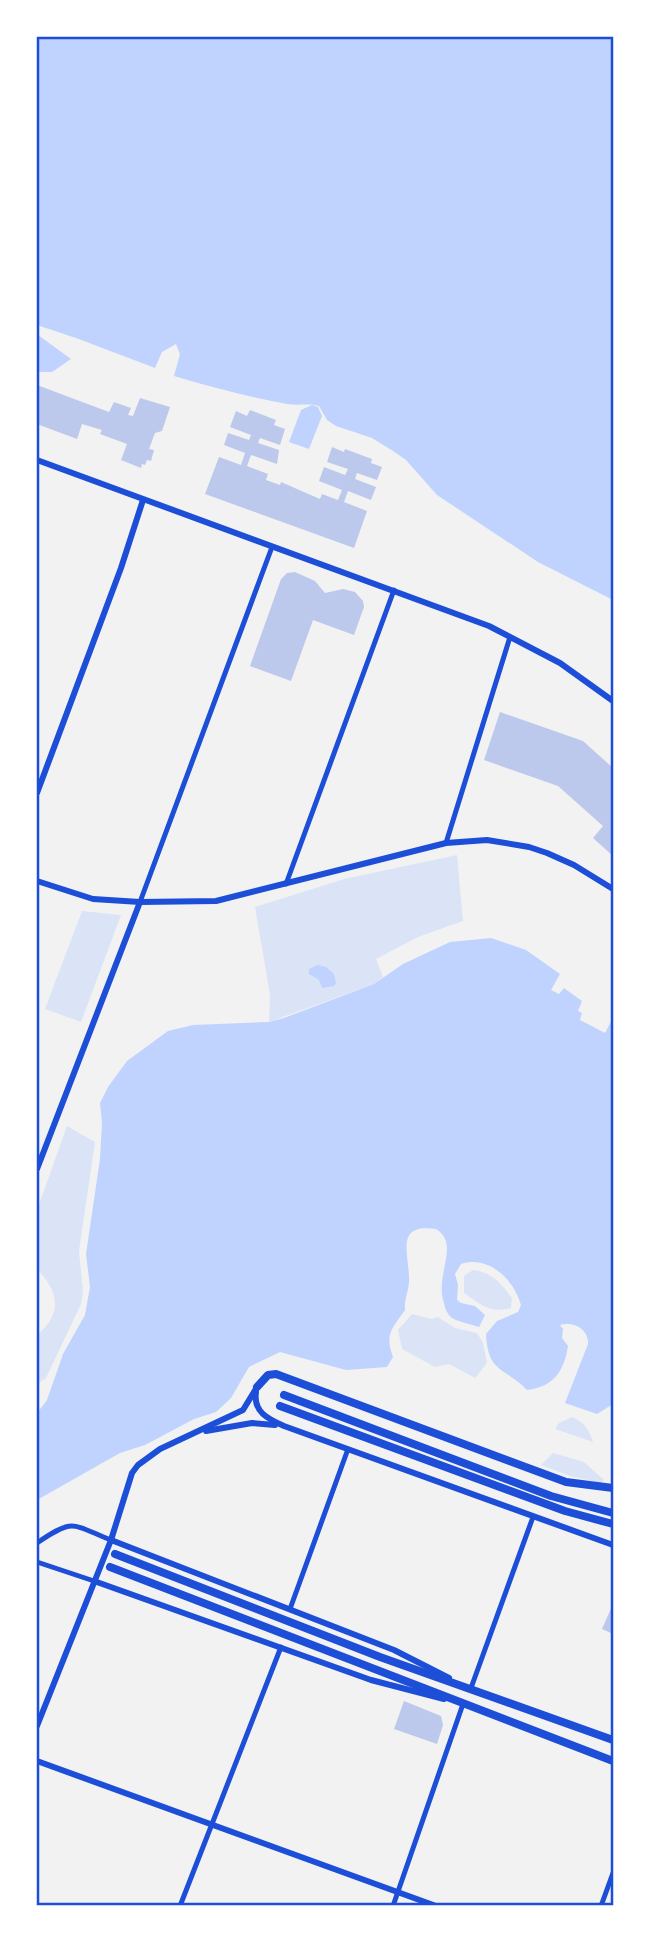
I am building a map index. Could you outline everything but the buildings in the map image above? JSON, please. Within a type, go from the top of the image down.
[{"type":"main road","points":[[257,1387],[268,1376],[276,1374],[554,1478],[613,1488]]},
{"type":"main road","points":[[284,1395],[551,1496],[613,1513]]},
{"type":"main road","points":[[279,1406],[565,1511],[613,1524]]},
{"type":"main road","points":[[114,1554],[380,1657],[613,1740]]},
{"type":"main road","points":[[110,1567],[613,1761]]},
{"type":"street","points":[[37,460],[489,626],[560,663],[613,701]]},
{"type":"street","points":[[37,793],[121,568],[143,500]]},
{"type":"street","points":[[37,1168],[272,547]]},
{"type":"street","points":[[286,884],[394,590]]},
{"type":"street","points":[[446,843],[510,637]]},
{"type":"street","points":[[37,881],[93,899],[139,902],[216,901],[446,843],[488,841],[529,847],[574,865],[613,889]]},
{"type":"street","points":[[257,1387],[257,1408],[269,1419],[284,1426],[613,1545]]},
{"type":"street","points":[[37,1726],[111,1540],[132,1473],[138,1465],[160,1449],[243,1410],[257,1387]]},
{"type":"street","points":[[190,1434],[252,1423],[284,1426]]},
{"type":"street","points":[[290,1609],[348,1449]]},
{"type":"street","points":[[471,1688],[533,1517]]},
{"type":"street","points":[[37,1543],[71,1524],[394,1650],[460,1684]]},
{"type":"street","points":[[37,1562],[371,1680],[459,1703],[393,1906]]},
{"type":"street","points":[[180,1906],[281,1647]]},
{"type":"street","points":[[37,1761],[436,1906]]},
{"type":"street","points":[[601,1906],[613,1873]]},
{"type":"shaded area","points":[[457,855],[463,921],[418,937],[376,959],[383,977],[374,984],[269,1022],[270,995],[255,907],[344,879]]},
{"type":"shaded area","points":[[82,911],[121,915],[81,1022],[45,1009]]},
{"type":"shaded area","points":[[67,1126],[95,1142],[79,1251],[83,1291],[81,1304],[46,1378],[37,1384],[37,1335],[51,1318],[55,1302],[50,1286],[37,1269],[37,1210]]},
{"type":"shaded area","points":[[473,1270],[491,1276],[500,1283],[512,1298],[511,1308],[491,1309],[464,1293],[464,1276]]},
{"type":"shaded area","points":[[412,1314],[431,1319],[438,1317],[455,1328],[477,1333],[483,1343],[487,1363],[475,1378],[449,1364],[435,1367],[402,1349],[398,1330]]},
{"type":"shaded area","points":[[572,1417],[586,1427],[593,1442],[555,1429],[559,1423]]},
{"type":"shaded area","points":[[553,1453],[584,1462],[604,1480],[601,1483],[570,1476],[541,1465]]},
{"type":"water","points":[[37,37],[613,37],[613,600],[538,562],[437,495],[406,460],[393,451],[372,438],[336,426],[327,420],[319,406],[291,405],[174,376],[180,354],[176,344],[162,352],[155,368],[37,325]]},
{"type":"water","points":[[37,335],[71,359],[52,372],[37,372]]},
{"type":"water","points":[[312,405],[318,407],[322,416],[309,449],[289,442],[301,410]]},
{"type":"water","points":[[491,938],[526,950],[560,974],[551,990],[559,994],[564,988],[582,1001],[578,1011],[582,1013],[580,1020],[605,1033],[613,1018],[613,1404],[597,1414],[565,1403],[588,1344],[586,1334],[575,1325],[560,1325],[563,1329],[562,1338],[568,1346],[564,1363],[556,1377],[544,1386],[527,1390],[499,1368],[490,1356],[486,1334],[497,1321],[518,1312],[521,1305],[518,1295],[506,1278],[490,1266],[471,1262],[461,1264],[455,1274],[458,1285],[457,1300],[475,1306],[485,1315],[479,1327],[452,1318],[446,1309],[442,1292],[446,1243],[443,1235],[436,1229],[423,1228],[415,1230],[407,1241],[409,1281],[405,1310],[391,1331],[389,1342],[393,1357],[387,1367],[346,1370],[280,1352],[249,1367],[231,1398],[216,1412],[194,1419],[145,1445],[120,1453],[37,1500],[37,1413],[47,1400],[63,1354],[85,1315],[90,1287],[86,1254],[100,1159],[100,1103],[127,1061],[168,1031],[193,1025],[269,1022],[284,1018],[374,984],[403,964],[450,942]]},
{"type":"water","points":[[318,965],[326,967],[334,974],[334,986],[322,988],[319,980],[309,974],[309,969]]}]
